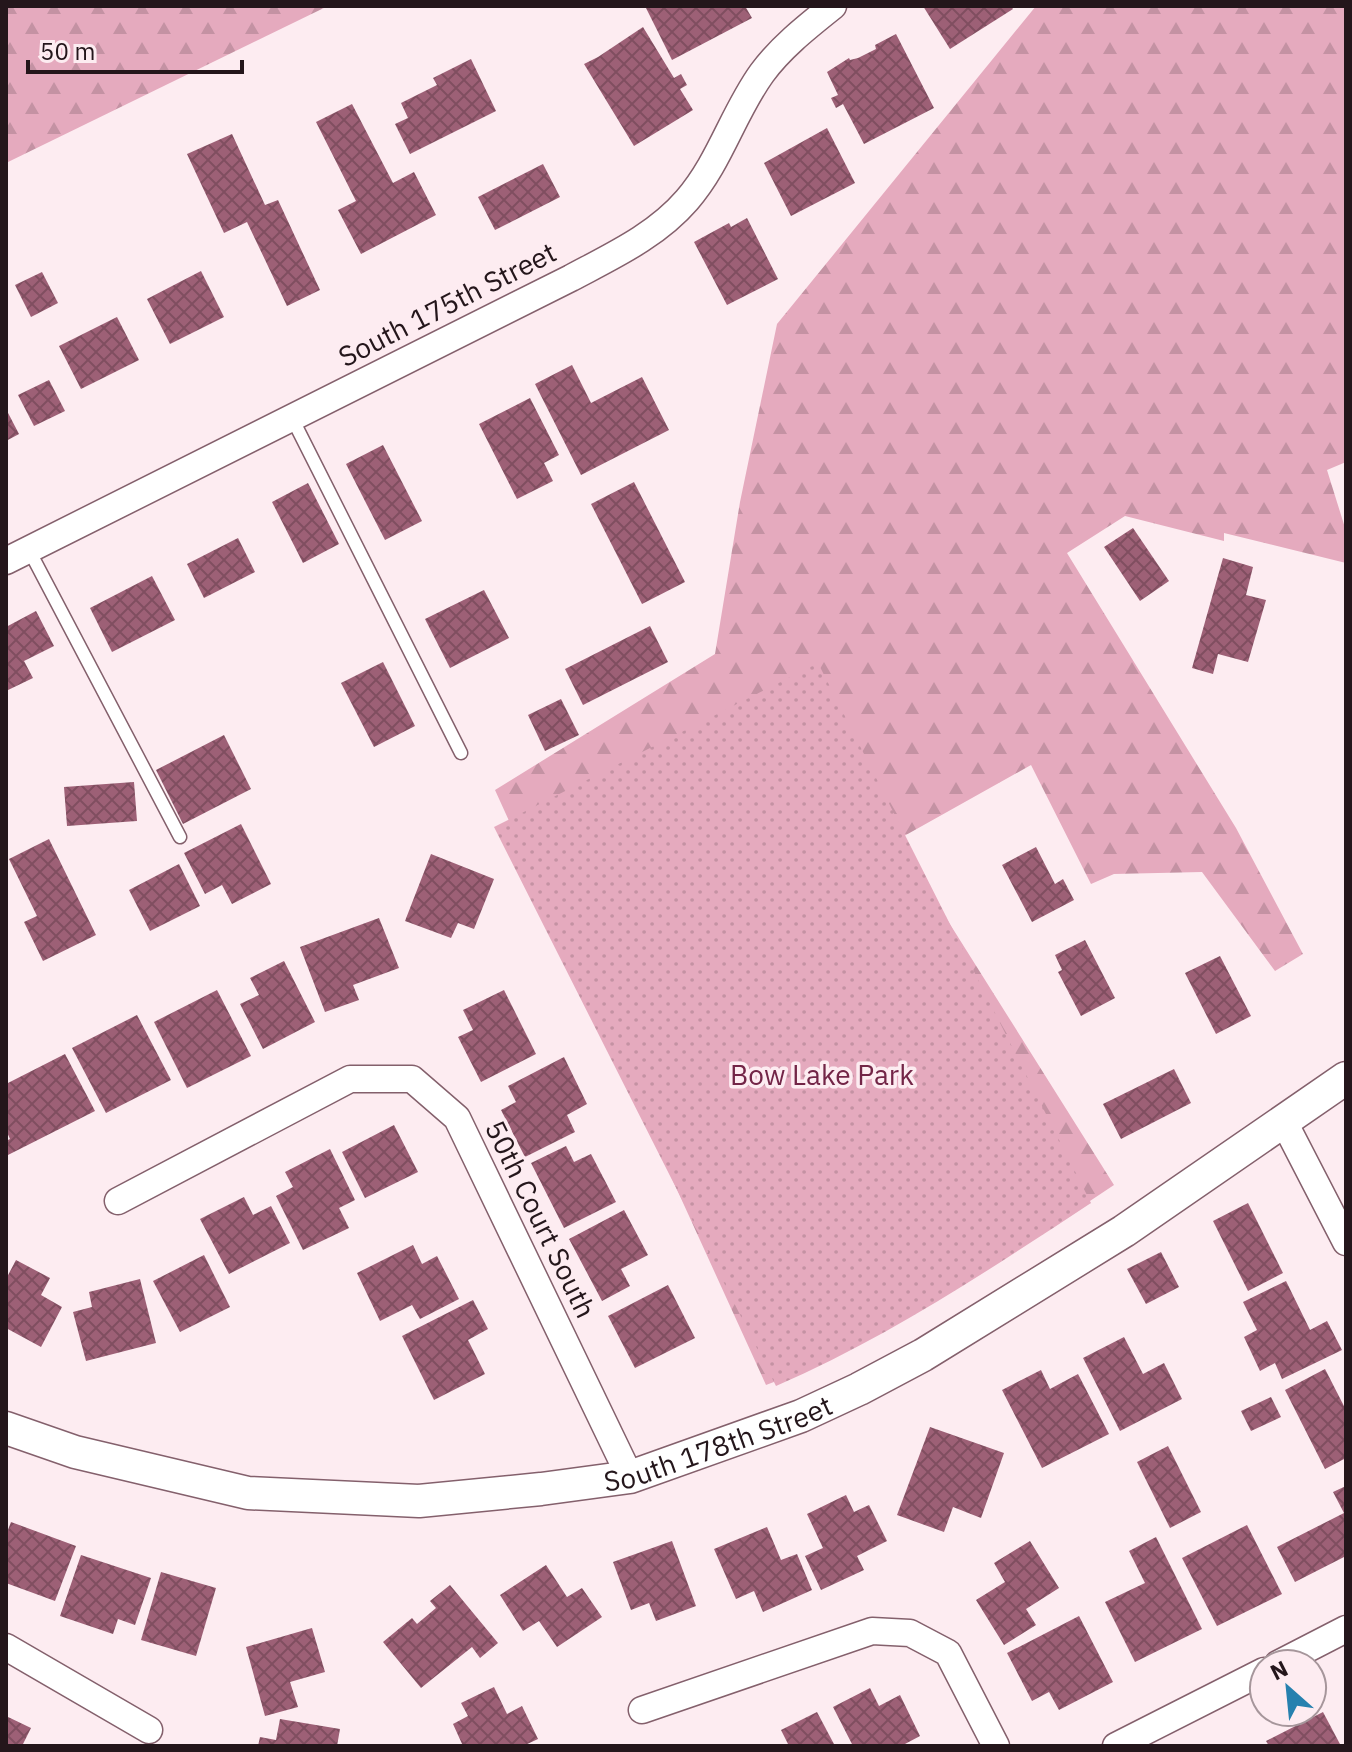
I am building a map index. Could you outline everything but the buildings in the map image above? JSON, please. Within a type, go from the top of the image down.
[{"type":"street","name":"South 175th Street","points":[[18,556],[571,278],[642,239],[689,198],[712,164],[762,73],[778,54],[833,6]]},
{"type":"street","name":"South 178th Street","points":[[6,1428],[75,1452],[248,1493],[419,1501],[630,1477],[801,1416],[923,1355],[1124,1231],[1346,1078]]},
{"type":"street","name":"50th Court South","points":[[118,1201],[350,1079],[412,1079],[457,1118],[630,1477]]},
{"type":"street","points":[[1283,1120],[1346,1242]]},
{"type":"street","points":[[1309,1648],[1346,1629]]},
{"type":"street","points":[[642,1710],[872,1631],[910,1633],[948,1653],[996,1746]]},
{"type":"street","points":[[6,1647],[149,1730]]},
{"type":"street","points":[[1116,1746],[1248,1679]]},
{"type":"lane","points":[[292,418],[461,753]]},
{"type":"lane","points":[[18,556],[180,837]]},
{"type":"green space","points":[[6,6],[328,6],[6,163]]},
{"type":"green space","points":[[1036,6],[1346,6],[1346,462],[1327,470],[1346,531],[1346,563],[1224,533],[1224,541],[1125,516],[1067,553],[1236,828],[1303,954],[1275,971],[1202,872],[1114,874],[1091,884],[1031,765],[897,840],[1114,1185],[902,1321],[858,1345],[766,1385],[495,790],[715,654],[740,502],[777,324]]},
{"type":"green space","name":"Bow Lake Park","points":[[818,663],[1091,1203],[898,1324],[776,1386],[494,827]]}]
